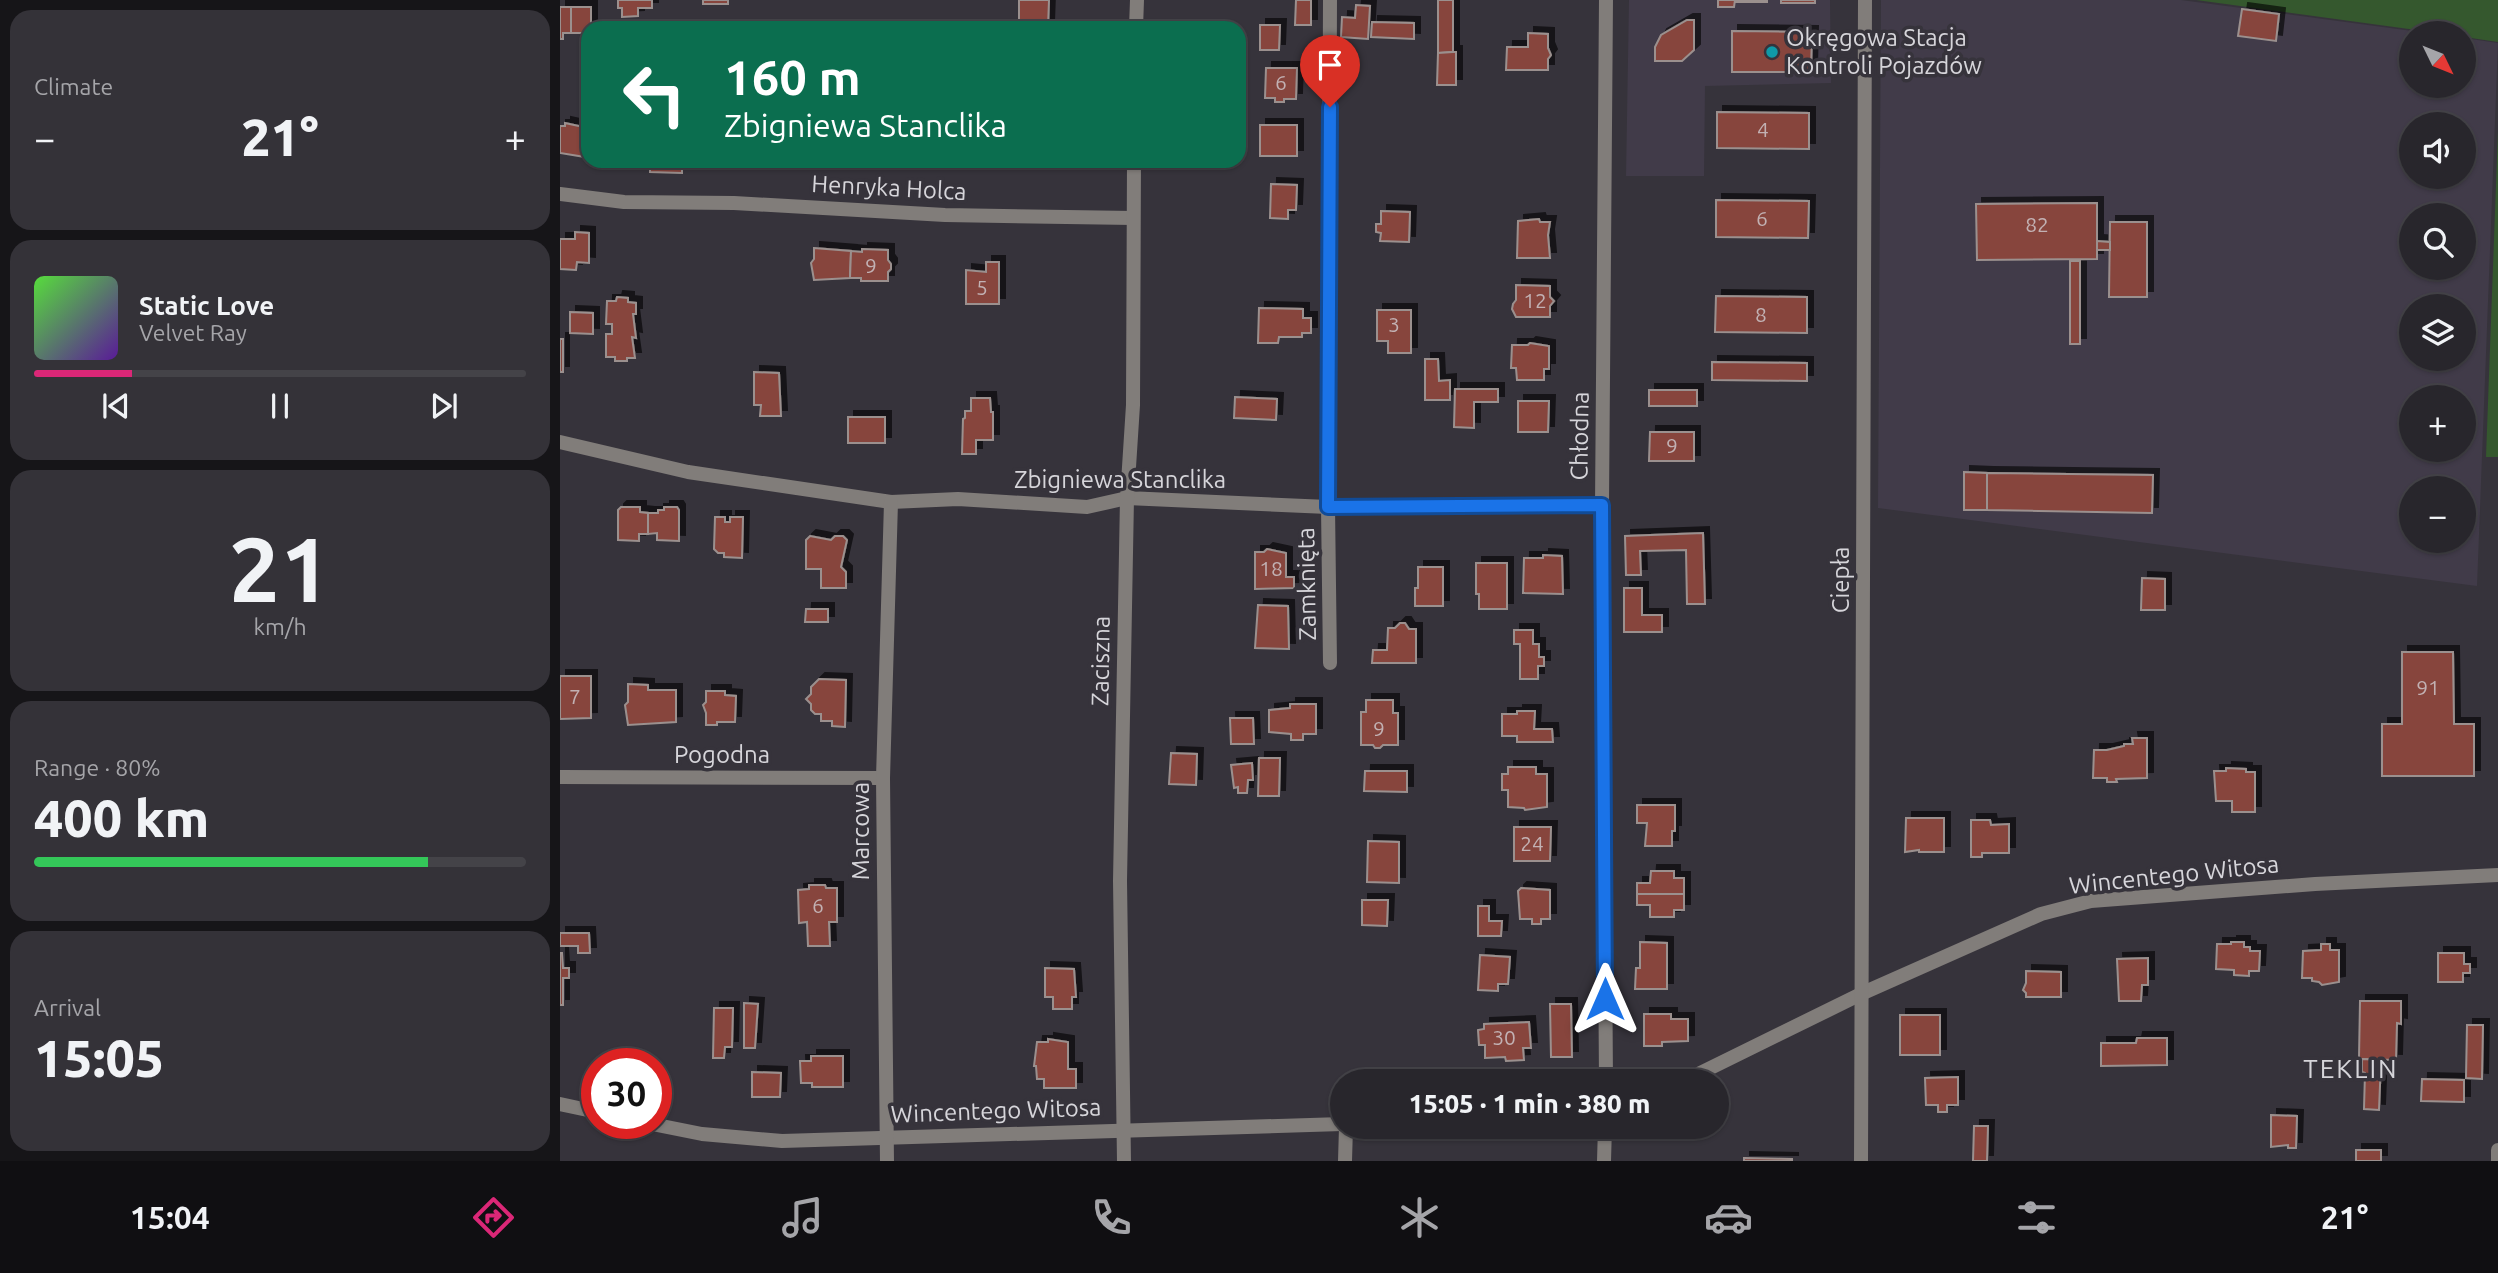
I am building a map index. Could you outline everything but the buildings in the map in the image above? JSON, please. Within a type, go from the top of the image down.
[{"type":"street","points":[[1136,21],[1137,0]]},
{"type":"street","name":"Zamknięta","points":[[1330,0],[1330,663]]},
{"type":"street","name":"Chłodna","points":[[1606,0],[1602,505],[1606,1069]]},
{"type":"street","name":"Ciepła","points":[[1861,1161],[1865,0]]},
{"type":"street","name":"Zaciszna","points":[[1124,1161],[1119,881],[1127,498],[1133,405],[1134,168]]},
{"type":"street","name":"Henryka Holca","points":[[560,194],[624,202],[734,203],[945,215],[1133,218]]},
{"type":"street","name":"Zbigniewa Stanclika","points":[[560,443],[688,472],[891,502],[958,499],[1087,507],[1127,498],[1328,507],[1602,505]]},
{"type":"street","name":"Marcowa","points":[[887,1161],[883,778],[891,502]]},
{"type":"street","name":"Pogodna","points":[[560,777],[883,778]]},
{"type":"street","name":"Wincentego Witosa","points":[[1708,1069],[1863,993],[2041,914],[2091,901],[2315,884],[2498,875]]},
{"type":"street","points":[[560,1104],[581,1109]]},
{"type":"street","name":"Wincentego Witosa","points":[[672,1128],[702,1134],[782,1141],[1330,1125]]},
{"type":"street","points":[[1344,1139],[1345,1161]]},
{"type":"street","points":[[1604,1161],[1605,1139]]},
{"type":"street","points":[[2498,1150],[2498,1161]]},
{"type":"shaded area","points":[[1629,0],[1830,0],[1831,83],[1705,86],[1704,176],[1626,176]]},
{"type":"shaded area","points":[[1881,0],[2181,0],[2399,29],[2399,98],[2476,98],[2476,40],[2498,43],[2477,586],[1878,508]]},
{"type":"green space","points":[[2196,0],[2498,0],[2498,42],[2476,39],[2476,21],[2399,21],[2399,28]]},
{"type":"green space","points":[[2498,130],[2498,457],[2486,457]]},
{"type":"place","name":"Okręgowa Stacja Kontroli Pojazdów","points":[[1772,52]]},
{"type":"district","name":"TEKLIN","points":[[2351,1069]]},
{"type":"route","points":[[1330,107],[1328,507],[1602,505],[1605,999]]}]
